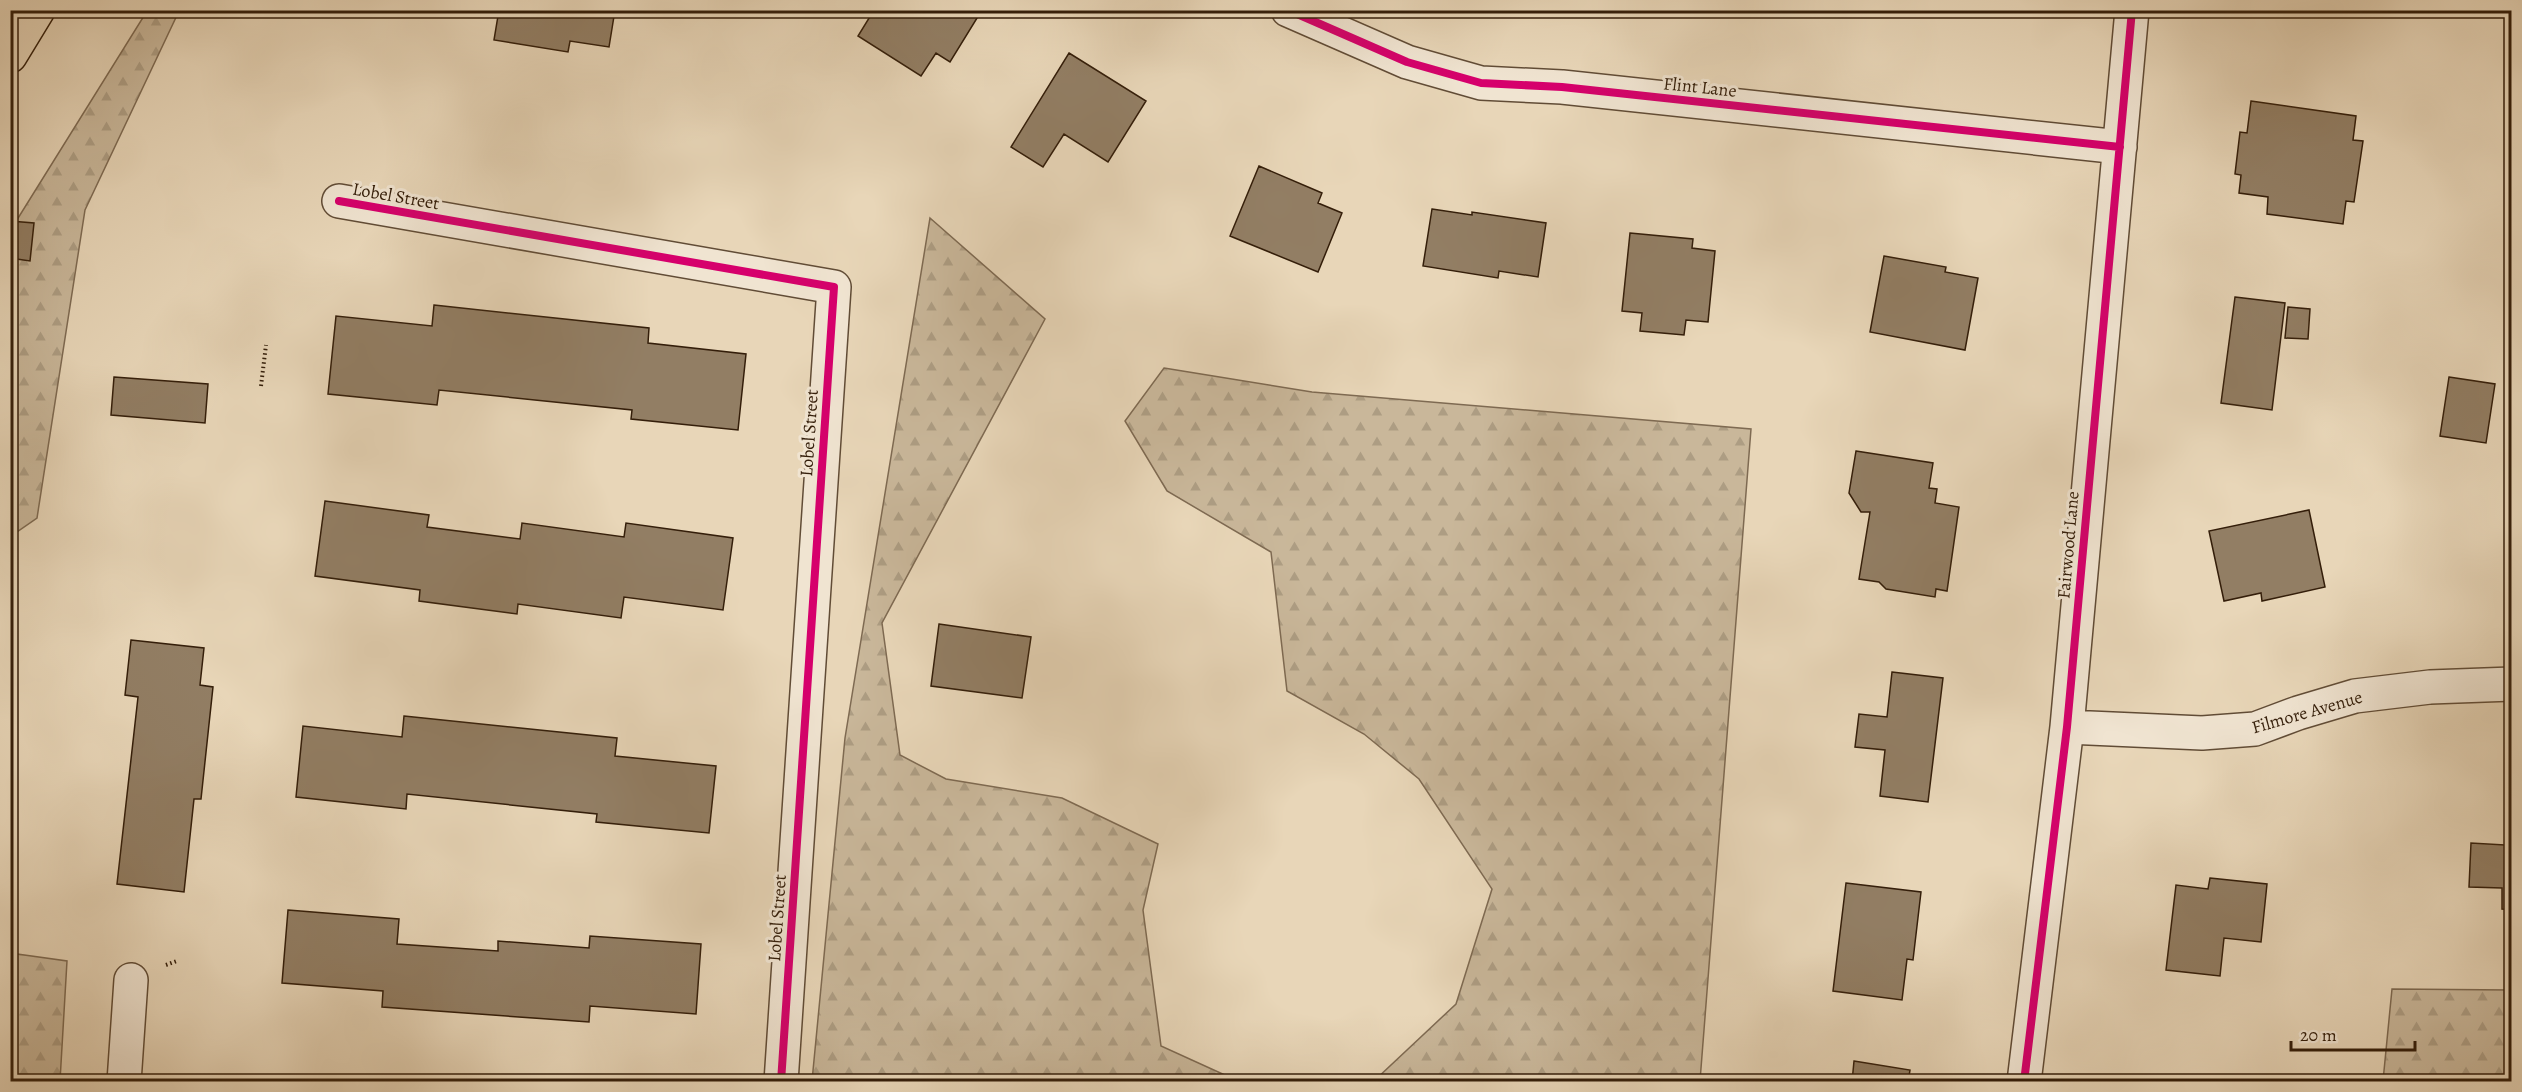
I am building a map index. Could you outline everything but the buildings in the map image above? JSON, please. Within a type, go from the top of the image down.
[{"type":"highway","points":[[10,56],[38,10]]},
{"type":"street","name":"Flint Lane","points":[[1288,10],[1407,62],[1481,83],[1574,88],[2120,147]]},
{"type":"street","name":"Fairwood Lane","points":[[2025,1082],[2067,727],[2132,10]]},
{"type":"street","name":"Lobel Street","points":[[339,201],[834,287],[781,1082]]},
{"type":"street","name":"Filmore Avenue","points":[[2067,727],[2202,733],[2255,729],[2298,712],[2355,696],[2430,687],[2511,684]]},
{"type":"street","points":[[124,1082],[131,980]]},
{"type":"path","points":[[261,386],[266,345]]},
{"type":"green space","points":[[147,11],[179,11],[85,210],[37,518],[11,536],[10,231]]},
{"type":"green space","points":[[930,218],[1045,319],[882,623],[900,755],[946,779],[1062,798],[1158,844],[1143,910],[1161,1046],[1238,1081],[812,1081],[845,738]]},
{"type":"green space","points":[[1164,368],[1312,392],[1751,429],[1700,1081],[1374,1081],[1456,1004],[1492,889],[1419,779],[1364,734],[1287,691],[1271,552],[1167,491],[1125,421]]},
{"type":"green space","points":[[10,953],[67,961],[60,1081],[11,1081]]},
{"type":"green space","points":[[2392,989],[2511,990],[2511,1081],[2383,1081]]},
{"type":"cycle path","points":[[1288,10],[1407,62],[1481,83],[1562,87],[2120,147]]},
{"type":"cycle path","points":[[2024,1082],[2067,727],[2132,10]]},
{"type":"cycle path","points":[[339,201],[834,287],[781,1082]]}]
